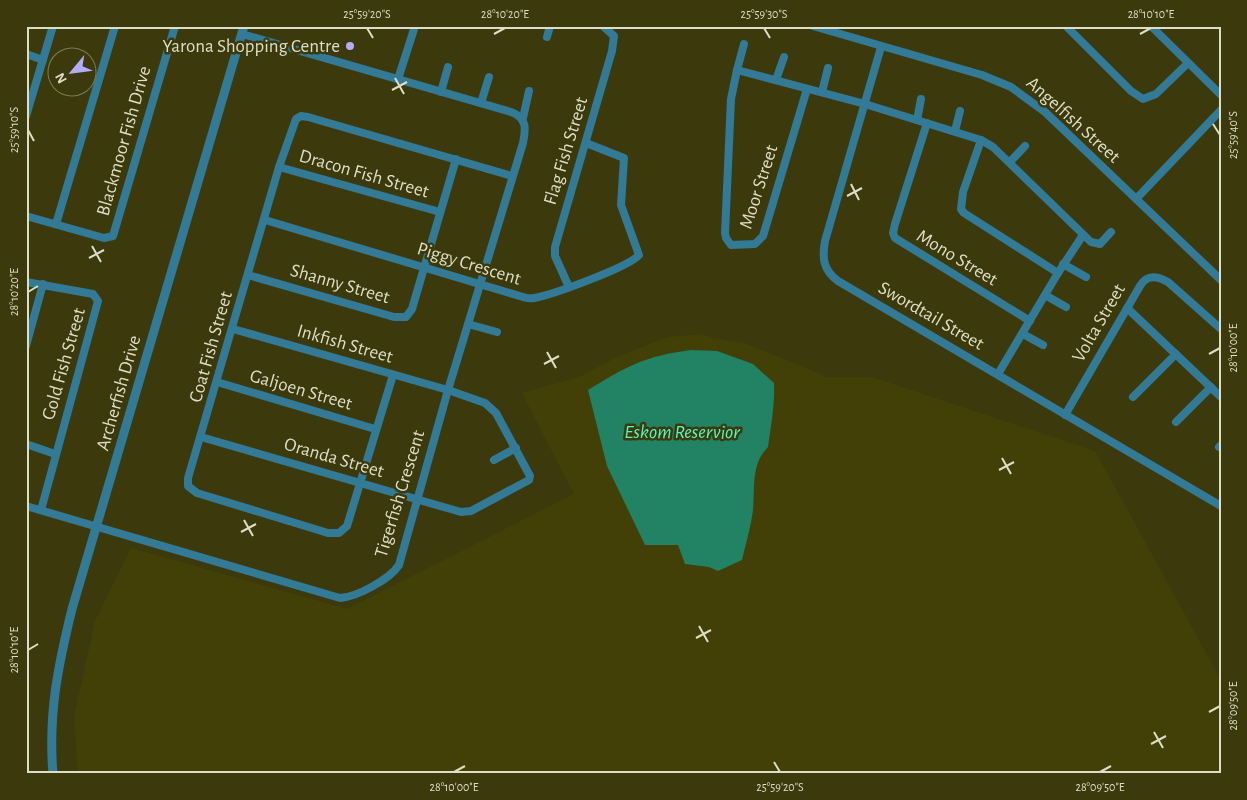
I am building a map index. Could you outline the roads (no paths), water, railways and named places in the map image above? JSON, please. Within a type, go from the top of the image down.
[{"type":"street","points":[[26,116],[53,26]]},
{"type":"street","points":[[56,224],[115,26]]},
{"type":"street","name":"Blackmoor Fish Drive","points":[[26,216],[104,238],[109,238],[114,234],[175,26]]},
{"type":"street","points":[[398,79],[415,26]]},
{"type":"street","points":[[547,37],[550,26]]},
{"type":"street","name":"Flag Fish Street","points":[[569,288],[555,256],[555,247],[614,41],[612,33],[603,26]]},
{"type":"street","name":"Angelfish Street","points":[[813,26],[964,70],[1011,87],[1045,112],[1221,280]]},
{"type":"street","points":[[1066,26],[1132,91],[1143,99],[1156,94],[1188,63]]},
{"type":"street","points":[[1151,26],[1221,95]]},
{"type":"street","points":[[243,30],[398,79],[512,112],[523,118]]},
{"type":"street","name":"Archerfish Drive","points":[[53,774],[51,731],[56,674],[95,526],[243,30]]},
{"type":"street","name":"Moor Street","points":[[744,44],[731,99],[725,233],[727,242],[736,246],[755,244],[763,236],[808,89]]},
{"type":"street","name":"Swordtail Street","points":[[881,47],[825,241],[823,252],[825,267],[838,281],[1221,506]]},
{"type":"street","points":[[26,54],[43,60]]},
{"type":"street","points":[[776,80],[784,57]]},
{"type":"street","points":[[441,92],[448,67]]},
{"type":"street","points":[[822,92],[828,68]]},
{"type":"street","points":[[737,70],[865,104],[981,140],[994,147],[1083,235],[1098,245],[1111,232]]},
{"type":"street","points":[[481,103],[489,77]]},
{"type":"street","name":"Tigerfish Crescent","points":[[26,506],[332,596],[345,598],[384,580],[394,572],[400,560],[448,390],[525,135],[523,118],[529,92]]},
{"type":"street","points":[[917,120],[921,99]]},
{"type":"street","points":[[1136,199],[1221,110]]},
{"type":"street","points":[[955,131],[960,111]]},
{"type":"street","name":"Coat Fish Street","points":[[393,375],[345,529],[337,534],[328,533],[194,492],[188,486],[187,480],[265,220],[279,166],[294,121],[301,116],[512,176]]},
{"type":"street","name":"Mono Street","points":[[927,123],[895,224],[895,238],[1030,321]]},
{"type":"street","points":[[981,140],[963,192],[961,209],[964,213],[1058,273]]},
{"type":"street","name":"Piggy Crescent","points":[[265,220],[529,299],[569,288],[634,260],[639,253],[621,206],[624,158],[586,143]]},
{"type":"street","points":[[1010,162],[1025,146]]},
{"type":"street","name":"Shanny Street","points":[[248,275],[402,318],[412,309],[456,159]]},
{"type":"street","name":"Dracon Fish Street","points":[[279,166],[440,212]]},
{"type":"street","points":[[998,374],[1058,273],[1083,235]]},
{"type":"street","points":[[1064,264],[1086,277]]},
{"type":"street","name":"Volta Street","points":[[1065,415],[1143,281],[1150,277],[1158,277],[1168,282],[1221,329]]},
{"type":"street","name":"Gold Fish Street","points":[[26,282],[93,294],[98,302],[41,510]]},
{"type":"street","points":[[26,346],[43,284]]},
{"type":"street","points":[[1045,296],[1066,307]]},
{"type":"street","points":[[1127,308],[1221,397]]},
{"type":"street","points":[[468,324],[498,332]]},
{"type":"street","name":"Inkfish Street","points":[[233,329],[448,390]]},
{"type":"street","points":[[1023,334],[1043,345]]},
{"type":"street","points":[[1133,397],[1176,354]]},
{"type":"street","name":"Galjoen Street","points":[[217,382],[375,429]]},
{"type":"street","points":[[1176,422],[1211,387]]},
{"type":"street","name":"Oranda Street","points":[[201,437],[461,512],[468,512],[525,484],[530,476],[516,448],[491,408],[448,390]]},
{"type":"street","points":[[26,444],[56,454]]},
{"type":"street","points":[[494,460],[516,448]]},
{"type":"water","name":"Eskom Reservior","points":[[691,350],[717,351],[753,364],[774,383],[768,447],[756,468],[753,510],[742,560],[718,571],[709,567],[685,564],[678,545],[645,545],[607,466],[588,390],[637,363],[661,355]]},
{"type":"place","name":"Yarona Shopping Centre","points":[[350,46]]}]
